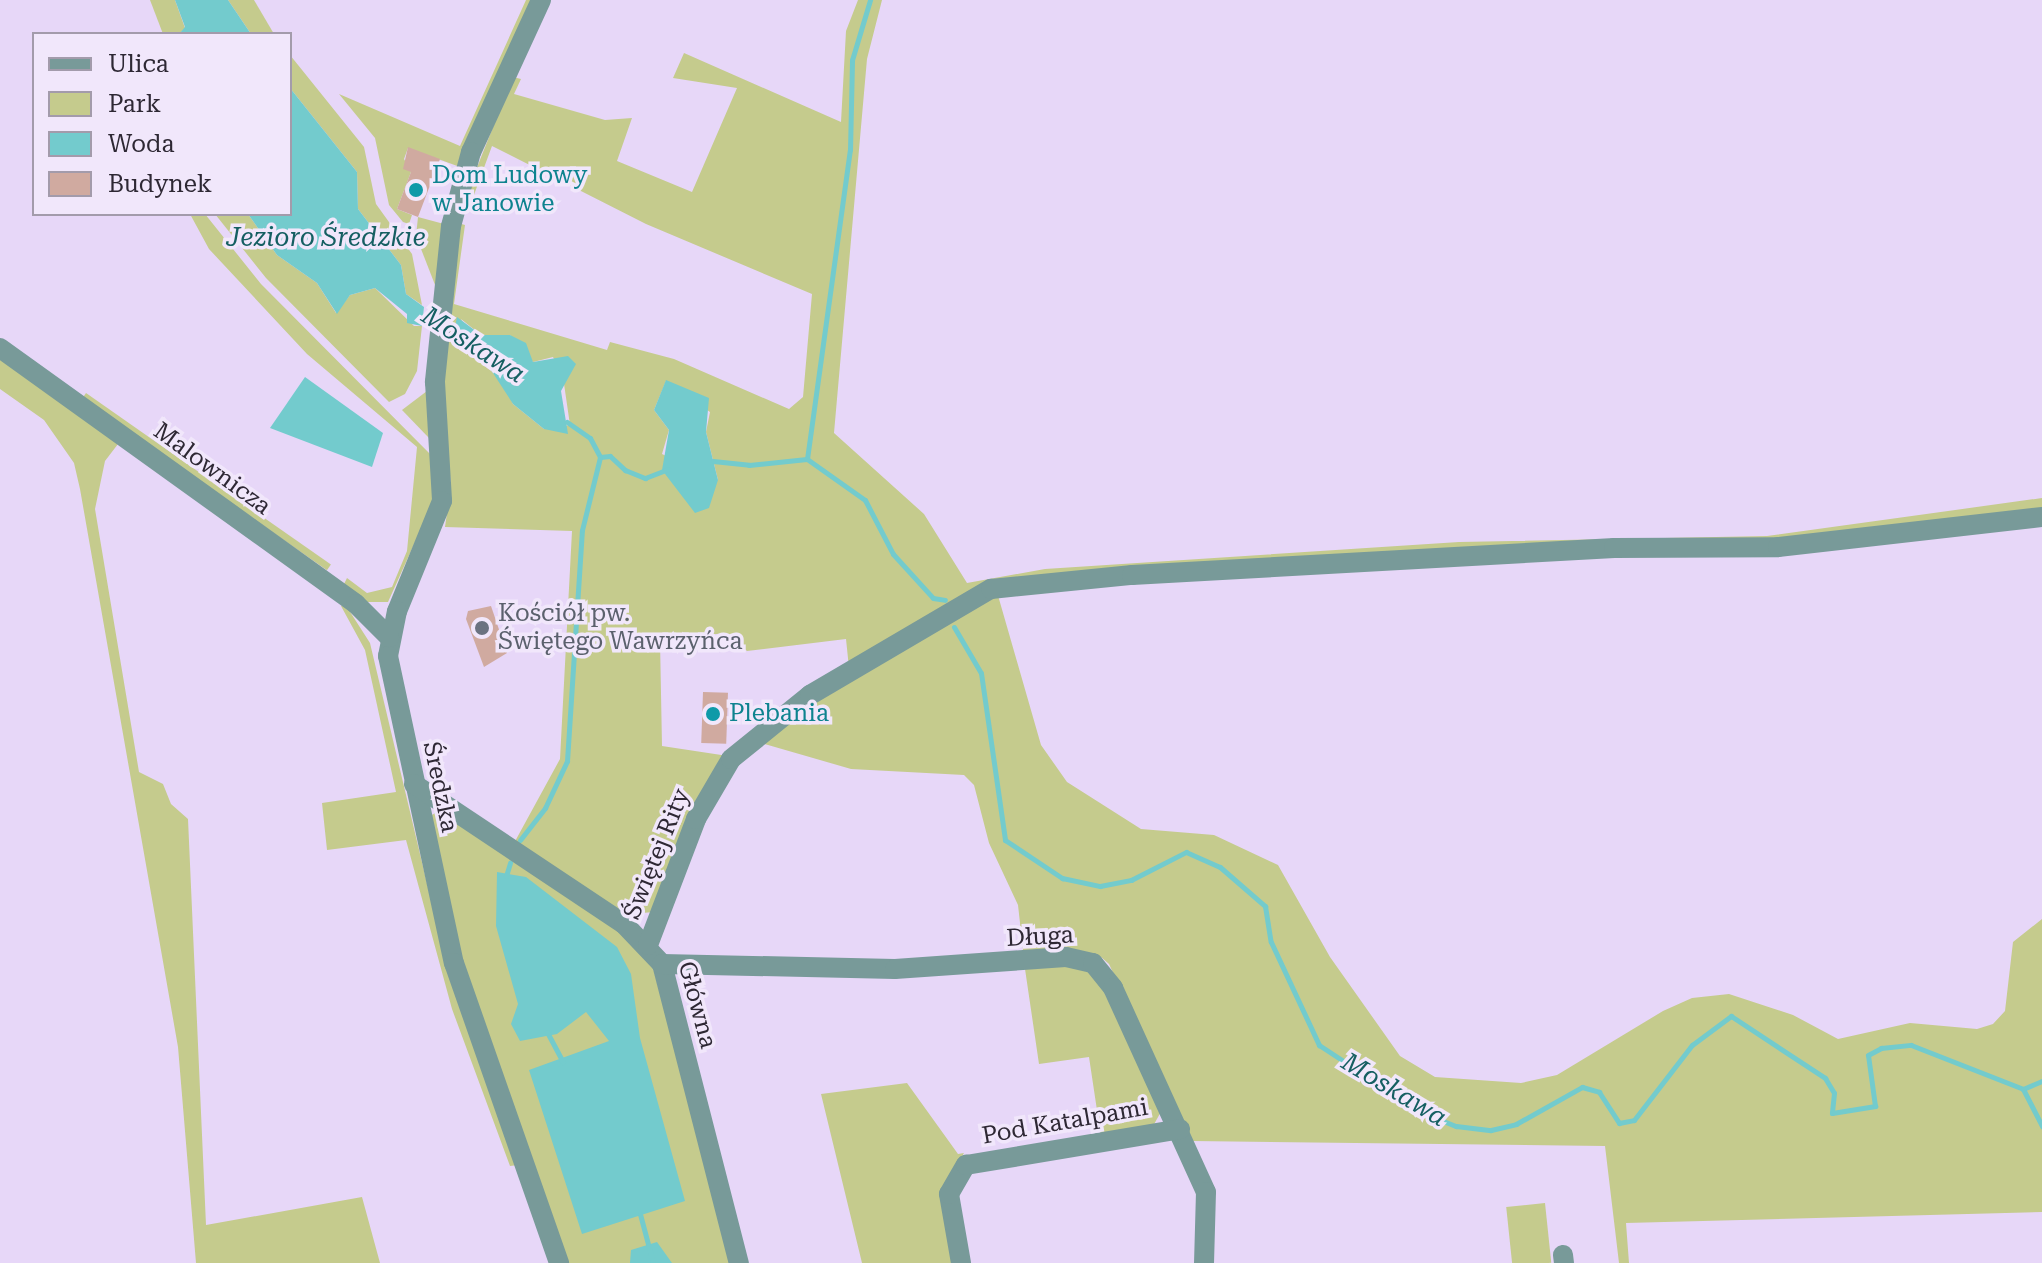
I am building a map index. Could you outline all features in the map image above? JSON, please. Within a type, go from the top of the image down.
[{"type":"street","name":"Średzka","points":[[541,0],[471,152],[451,226],[438,338],[442,501],[389,637],[391,678],[454,963],[559,1263]]},
{"type":"street","name":"Malownicza","points":[[0,348],[356,604],[389,637]]},
{"type":"street","name":"Świętej Rity","points":[[648,945],[696,819],[731,759],[810,695],[905,640],[970,597],[1014,585],[1614,548],[1791,546],[2042,517]]},
{"type":"street","name":"Główna","points":[[414,784],[648,945],[662,964],[739,1263]]},
{"type":"street","name":"Długa","points":[[662,964],[895,969],[1081,958],[1104,972],[1180,1129],[1206,1192],[1204,1263]]},
{"type":"street","name":"Pod Katalpami","points":[[961,1263],[949,1194],[966,1165],[1180,1129]]},
{"type":"green space","points":[[150,0],[175,0],[185,28],[181,32],[162,32]]},
{"type":"green space","points":[[228,0],[254,0],[273,32],[250,32]]},
{"type":"green space","points":[[526,0],[533,0],[460,167],[408,148],[404,159],[411,172],[397,209],[412,215],[409,224],[403,222],[389,205],[375,138],[339,94],[460,146]]},
{"type":"green space","points":[[858,0],[882,0],[867,59],[834,433],[924,514],[967,583],[1045,569],[1459,542],[1767,536],[2042,498],[2042,513],[1908,531],[1010,582],[849,668],[846,639],[747,651],[726,633],[660,640],[662,746],[728,756],[653,912],[622,915],[513,845],[560,759],[572,531],[445,527],[451,485],[442,396],[458,223],[465,225],[454,304],[607,350],[610,342],[674,359],[789,409],[803,397],[812,294],[646,224],[492,146],[468,211],[462,205],[513,77],[521,79],[514,94],[605,120],[632,118],[617,161],[692,192],[737,88],[673,78],[684,53],[841,122],[846,31]],"holes":[[[461,319],[481,335],[510,335],[533,362],[553,357],[563,377],[570,425],[544,429],[513,404],[502,379],[483,365]],[[666,381],[710,412],[706,432],[718,480],[662,454],[669,430],[654,410]]]},
{"type":"green space","points":[[292,57],[364,147],[376,204],[412,254],[422,305],[406,294],[401,265],[358,209],[357,172],[292,91]]},
{"type":"green space","points":[[191,216],[207,216],[261,284],[433,457],[434,500],[388,602],[367,602],[344,584],[347,578],[367,593],[392,587],[407,551],[417,447],[307,354],[209,249]]},
{"type":"green space","points":[[217,216],[249,216],[277,255],[317,283],[336,313],[350,295],[375,288],[414,326],[422,326],[417,371],[405,394],[389,402],[266,278]]},
{"type":"green space","points":[[418,217],[444,224],[437,290],[416,236]]},
{"type":"green space","points":[[0,358],[118,444],[105,461],[95,509],[139,772],[163,784],[171,804],[188,819],[206,1225],[362,1197],[380,1263],[196,1263],[178,1047],[80,489],[74,463],[44,420],[0,389]]},
{"type":"green space","points":[[427,391],[429,438],[402,410]]},
{"type":"green space","points":[[86,393],[331,564],[327,570],[82,399]]},
{"type":"green space","points":[[997,592],[1041,745],[1067,782],[1141,829],[1214,835],[1278,865],[1330,957],[1400,1056],[1435,1077],[1521,1083],[1557,1075],[1663,1011],[1692,998],[1729,994],[1793,1015],[1838,1039],[1910,1023],[1977,1029],[1993,1024],[2005,1011],[2013,942],[2042,919],[2042,1212],[1626,1223],[1629,1263],[1619,1263],[1605,1146],[1192,1141],[1109,964],[1101,957],[1024,959],[1018,905],[989,843],[974,785],[964,775],[851,769],[758,742],[801,707]]},
{"type":"green space","points":[[345,604],[370,643],[434,913],[518,1165],[510,1166],[452,1009],[406,840],[327,850],[322,803],[396,792],[365,650],[341,606]]},
{"type":"green space","points":[[440,810],[615,924],[651,960],[733,1263],[567,1263],[461,963],[427,818]]},
{"type":"green space","points":[[1077,965],[1095,974],[1163,1108],[1152,1128],[1101,1137],[1089,1057],[1039,1064],[1025,969]]},
{"type":"green space","points":[[907,1083],[958,1154],[964,1153],[943,1190],[956,1263],[862,1263],[821,1094]]},
{"type":"green space","points":[[1545,1203],[1551,1263],[1512,1263],[1506,1207]]},
{"type":"water","points":[[175,0],[228,0],[250,32],[181,32],[185,27]]},
{"type":"water","name":"Jezioro Średzkie","points":[[292,91],[357,172],[358,209],[401,265],[406,294],[424,307],[422,326],[407,323],[407,314],[375,288],[350,295],[337,314],[317,283],[277,255],[249,216],[292,216]]},
{"type":"water","points":[[457,317],[481,335],[510,335],[526,343],[533,362],[568,356],[576,364],[561,391],[568,434],[544,429],[513,404],[480,353],[453,337]]},
{"type":"water","points":[[305,377],[383,433],[372,467],[270,428]]},
{"type":"water","points":[[666,380],[709,398],[706,432],[718,480],[709,508],[695,513],[662,470],[669,430],[654,410]]},
{"type":"water","points":[[497,872],[526,877],[617,947],[631,974],[640,1038],[685,1201],[582,1234],[529,1070],[609,1041],[586,1012],[557,1034],[520,1041],[511,1024],[518,1004],[496,926]]},
{"type":"water","points":[[657,1242],[672,1263],[630,1263],[631,1250]]},
{"type":"building","name":"Dom Ludowy w Janowie","points":[[408,147],[440,159],[418,217],[397,209],[411,172],[403,169]]},
{"type":"building","name":"Kościół pw. Świętego Wawrzyńca","points":[[491,606],[507,653],[484,667],[466,619],[468,611]]},
{"type":"building","name":"Plebania","points":[[703,692],[728,693],[726,744],[701,743]]},
{"type":"waterway","points":[[807,459],[850,150],[852,60],[870,0]]},
{"type":"waterway","points":[[567,422],[590,438],[600,457],[610,456],[625,470],[645,478],[668,469]]},
{"type":"waterway","points":[[520,840],[545,808],[567,761],[582,530],[600,457]]},
{"type":"waterway","name":"Moskawa","points":[[713,461],[749,465],[807,459],[865,500],[893,554],[933,598],[945,600]]},
{"type":"waterway","name":"Moskawa","points":[[954,627],[981,673],[1005,840],[1062,878],[1100,886],[1131,880],[1186,852],[1220,867],[1265,906],[1271,942],[1319,1045],[1421,1112],[1456,1126],[1491,1130],[1516,1124],[1582,1087],[1599,1092],[1619,1123],[1634,1120],[1692,1045],[1731,1016],[1825,1078],[1834,1093],[1832,1113],[1875,1106],[1868,1055],[1881,1048],[1911,1045],[2023,1089],[2042,1081]]},
{"type":"waterway","points":[[506,876],[510,863]]},
{"type":"waterway","points":[[547,1032],[563,1062]]},
{"type":"waterway","points":[[2023,1089],[2042,1126]]},
{"type":"waterway","points":[[640,1214],[653,1263]]},
{"type":"place","name":"Dom Ludowy w Janowie","points":[[416,190]]},
{"type":"place","name":"Kościół pw. Świętego Wawrzyńca","points":[[482,628]]},
{"type":"place","name":"Plebania","points":[[713,714]]}]
